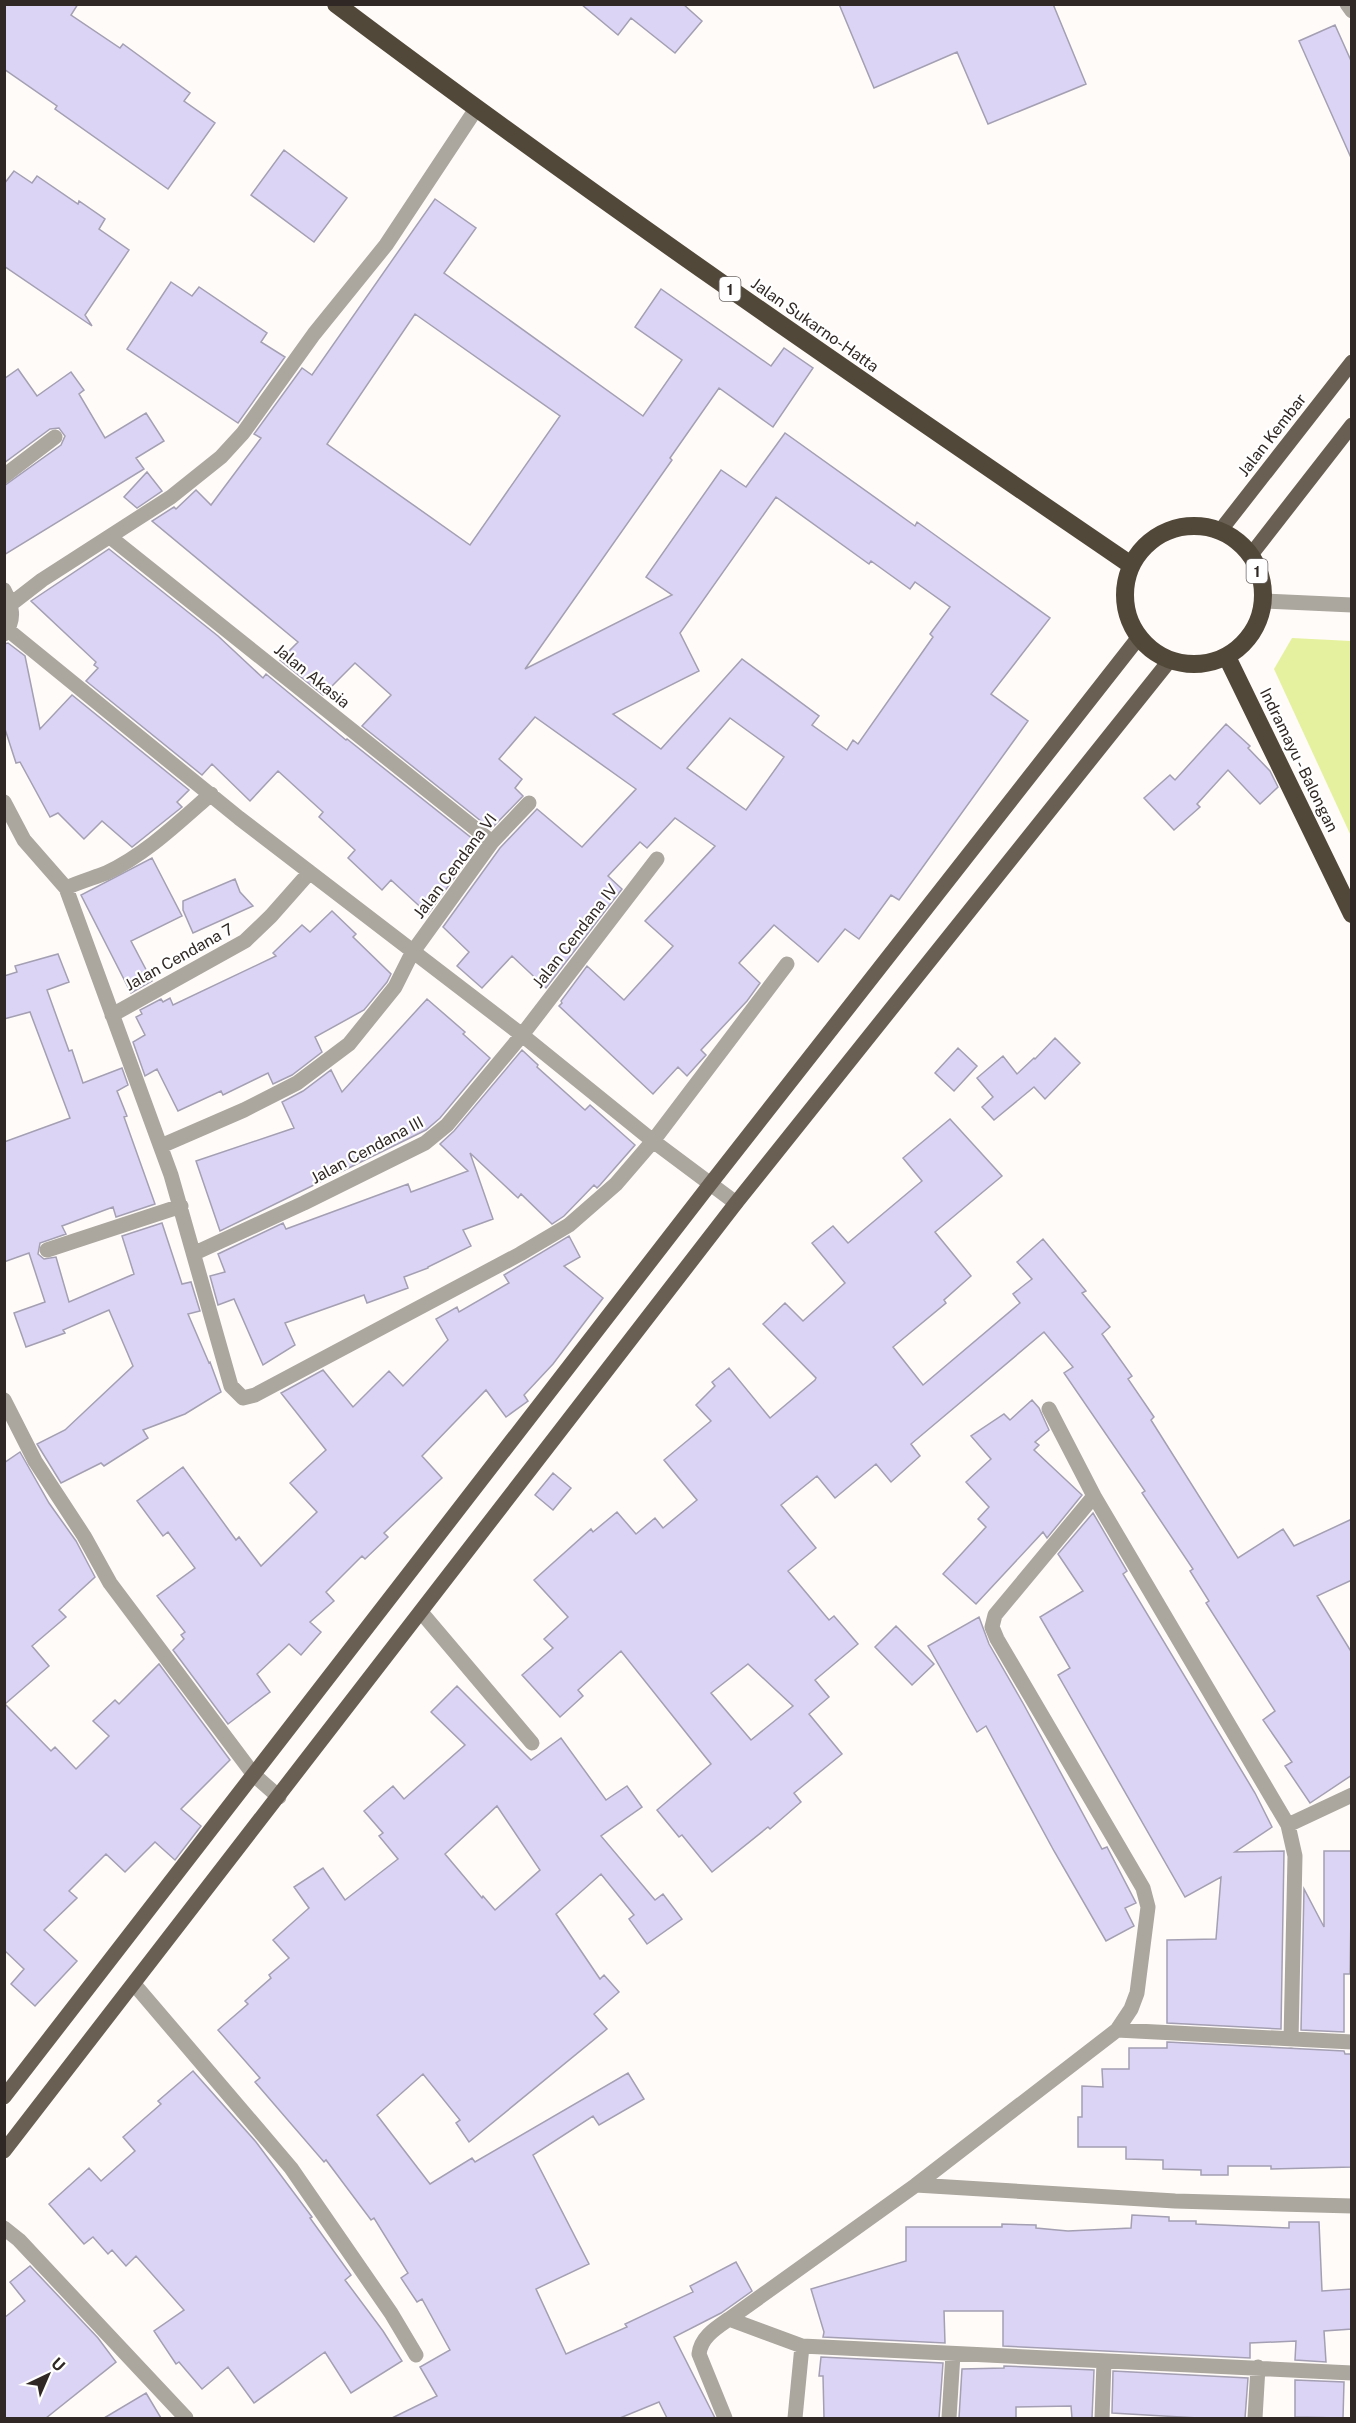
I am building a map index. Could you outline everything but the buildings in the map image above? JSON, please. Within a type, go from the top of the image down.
[{"type":"highway","name":"Jalan Sukarno-Hatta","points":[[336,4],[476,109],[843,368],[1131,565]]},
{"type":"highway","name":"1","points":[[1199,526],[1220,531],[1238,542],[1250,556],[1261,578],[1263,602],[1258,624],[1245,643],[1227,657],[1199,664],[1170,660],[1139,637],[1129,620],[1125,602],[1125,583],[1131,565],[1150,541],[1163,532],[1178,527],[1199,526]]},
{"type":"highway","name":"Indramayu - Balongan","points":[[1227,657],[1352,914]]},
{"type":"main road","name":"Jalan Kembar","points":[[1220,531],[1352,362]]},
{"type":"main road","points":[[1250,556],[1352,425]]},
{"type":"main road","points":[[4,2097],[711,1183],[1139,637]]},
{"type":"main road","points":[[4,2151],[736,1203],[1170,660]]},
{"type":"street","points":[[1347,4],[1352,11]]},
{"type":"street","points":[[476,109],[386,245],[314,334],[243,433],[221,457],[171,497],[42,580],[8,597],[11,622],[6,632],[309,873],[522,1035],[653,1141],[736,1203]]},
{"type":"street","points":[[4,476],[55,437]]},
{"type":"street","name":"Jalan Akasia","points":[[110,537],[492,842]]},
{"type":"street","points":[[1263,602],[1352,606]]},
{"type":"street","points":[[66,888],[107,872],[138,853],[171,829],[211,794]]},
{"type":"street","points":[[4,802],[24,840],[66,888],[181,1206],[231,1386],[243,1398],[248,1398],[520,1254],[569,1225],[616,1184],[653,1141],[787,964]]},
{"type":"street","name":"Jalan Cendana VI","points":[[161,1146],[244,1110],[297,1083],[348,1044],[395,987],[412,953],[492,842],[529,803]]},
{"type":"street","name":"Jalan Cendana IV","points":[[522,1035],[657,859]]},
{"type":"street","name":"Jalan Cendana 7","points":[[112,1015],[245,941],[309,873]]},
{"type":"street","name":"Jalan Cendana III","points":[[195,1252],[304,1203],[425,1143],[447,1125],[522,1035]]},
{"type":"street","points":[[47,1250],[181,1206]]},
{"type":"street","points":[[4,1400],[35,1461],[84,1536],[110,1583],[254,1775],[279,1797]]},
{"type":"street","points":[[1049,1409],[1094,1496],[1288,1825],[1295,1856],[1291,2040]]},
{"type":"street","points":[[725,2418],[699,2354],[700,2345],[714,2329],[916,2185],[1118,2030],[1131,2009],[1137,1993],[1148,1907],[1143,1888],[992,1627],[995,1614],[1094,1496]]},
{"type":"street","points":[[421,1612],[531,1743]]},
{"type":"street","points":[[1288,1825],[1352,1794]]},
{"type":"street","points":[[134,1984],[291,2168],[391,2313],[416,2355]]},
{"type":"street","points":[[1118,2030],[1352,2042]]},
{"type":"street","points":[[916,2185],[1175,2201],[1352,2205]]},
{"type":"street","points":[[4,2228],[19,2240],[186,2418]]},
{"type":"street","points":[[729,2319],[802,2346],[1352,2373]]},
{"type":"street","points":[[795,2418],[802,2346]]},
{"type":"street","points":[[949,2418],[952,2354]]},
{"type":"street","points":[[1102,2418],[1104,2361]]},
{"type":"street","points":[[1255,2418],[1258,2367]]},
{"type":"green space","points":[[1292,638],[1351,641],[1351,836],[1274,669]]}]
